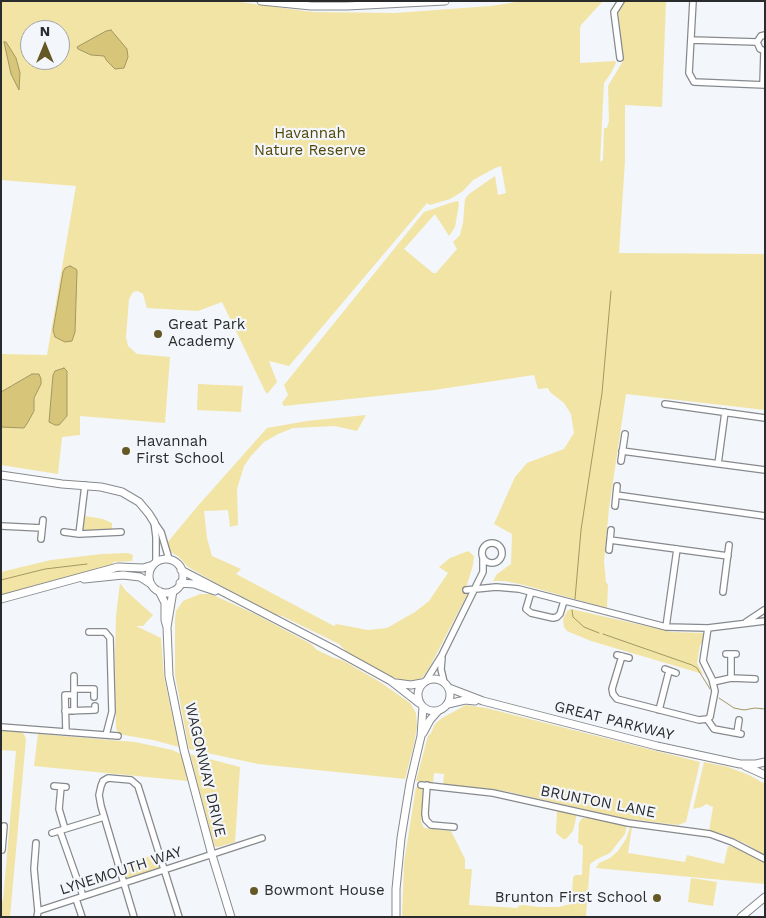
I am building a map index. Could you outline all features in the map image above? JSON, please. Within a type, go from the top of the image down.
[{"type":"street","points":[[261,1],[311,6],[445,1]]},
{"type":"street","points":[[620,58],[614,12],[621,1]]},
{"type":"street","points":[[693,1],[690,78],[694,82],[764,85],[765,51],[760,49],[757,42]]},
{"type":"street","points":[[757,42],[761,36],[765,35]]},
{"type":"street","points":[[691,40],[757,42]]},
{"type":"street","points":[[665,404],[765,418]]},
{"type":"street","points":[[718,464],[725,412]]},
{"type":"street","points":[[621,461],[625,434]]},
{"type":"street","points":[[622,450],[765,470]]},
{"type":"street","points":[[1,475],[110,489],[130,496],[143,506],[161,532],[168,559]]},
{"type":"street","points":[[79,534],[85,485]]},
{"type":"street","points":[[615,506],[618,486]]},
{"type":"street","points":[[616,495],[765,516]]},
{"type":"street","points":[[41,540],[43,520]]},
{"type":"street","points":[[151,584],[149,574],[154,563],[154,522]]},
{"type":"street","points":[[1,526],[42,528]]},
{"type":"street","points":[[609,550],[612,530]]},
{"type":"street","points":[[64,532],[107,535],[121,532]]},
{"type":"street","points":[[610,540],[728,556]]},
{"type":"street","points":[[396,917],[396,889],[401,838],[410,783],[421,736],[421,705],[418,691],[442,656],[483,572],[500,559],[502,553],[497,544],[490,543],[485,546],[482,552],[483,572]]},
{"type":"street","points":[[722,592],[729,545]]},
{"type":"street","points":[[666,627],[677,549]]},
{"type":"street","points":[[483,558],[488,562],[495,563]]},
{"type":"street","points":[[1,598],[48,585],[118,567],[143,568],[162,559],[168,559],[178,564],[182,577],[180,584],[173,591],[166,592],[159,591],[140,577],[124,575],[48,585]]},
{"type":"street","points":[[181,570],[333,649],[391,681],[430,711],[438,711]]},
{"type":"street","points":[[180,584],[194,584],[225,594]]},
{"type":"street","points":[[466,590],[502,587],[531,592],[666,627],[708,628],[765,621]]},
{"type":"street","name":"WAGONWAY DRIVE","points":[[159,591],[165,603],[167,627]]},
{"type":"street","name":"WAGONWAY DRIVE","points":[[173,591],[167,627],[169,676],[181,736],[212,855],[231,917]]},
{"type":"street","points":[[531,592],[526,609],[531,613],[552,618],[558,617],[564,602]]},
{"type":"street","points":[[744,623],[764,610]]},
{"type":"street","points":[[629,658],[619,655],[612,689],[613,694],[621,701],[699,720],[707,719],[710,717],[715,691],[703,661],[708,628]]},
{"type":"street","points":[[89,632],[105,632],[110,638],[112,712],[106,735]]},
{"type":"street","points":[[731,654],[731,678]]},
{"type":"street","points":[[442,656],[441,669],[444,682]]},
{"type":"street","points":[[660,710],[667,670],[676,673]]},
{"type":"street","points":[[74,676],[74,711]]},
{"type":"street","points":[[391,681],[410,685],[435,678],[444,682]]},
{"type":"street","points":[[713,682],[731,678],[755,679]]},
{"type":"street","name":"GREAT PARKWAY","points":[[444,682],[449,688],[483,701],[574,726],[740,764],[765,775]]},
{"type":"street","points":[[448,704],[449,688]]},
{"type":"street","points":[[66,732],[65,695],[94,689],[94,697]]},
{"type":"street","name":"GREAT PARKWAY","points":[[421,736],[430,720],[448,704],[465,700],[483,701]]},
{"type":"street","points":[[66,711],[95,710],[95,706]]},
{"type":"street","points":[[707,719],[714,729],[739,733],[740,720]]},
{"type":"street","points":[[1,727],[118,736]]},
{"type":"street","name":"GREAT PARKWAY","points":[[740,764],[765,762]]},
{"type":"street","points":[[134,917],[99,795],[103,781],[108,778],[135,782],[142,794],[179,917]]},
{"type":"street","name":"BRUNTON LANE","points":[[454,827],[431,825],[426,820],[424,785],[493,793],[628,823],[710,834],[732,842],[765,859]]},
{"type":"street","points":[[54,786],[63,787],[59,809],[62,830],[82,917]]},
{"type":"street","points":[[52,833],[104,817]]},
{"type":"street","points":[[2,850],[4,826]]},
{"type":"street","name":"LYNEMOUTH WAY","points":[[37,914],[123,883],[262,838]]},
{"type":"street","points":[[36,843],[34,869],[37,914]]},
{"type":"street","points":[[741,917],[765,898]]},
{"type":"green space","name":"Havannah Nature Reserve","points":[[1,1],[233,1],[312,12],[395,13],[491,6],[523,1],[603,1],[581,25],[580,29],[580,63],[615,61],[616,63],[604,83],[600,162],[603,160],[604,128],[607,128],[609,121],[608,86],[623,61],[618,10],[624,1],[666,1],[662,107],[625,105],[625,160],[619,253],[765,254],[765,410],[626,394],[609,508],[604,561],[606,583],[608,584],[607,608],[524,585],[505,581],[493,581],[497,574],[511,564],[512,534],[494,524],[515,477],[527,463],[564,449],[574,433],[571,414],[564,403],[550,392],[548,388],[538,389],[534,375],[434,390],[284,406],[282,403],[288,395],[284,385],[424,212],[453,202],[458,201],[459,204],[455,227],[449,236],[435,214],[404,249],[433,273],[436,273],[457,249],[453,242],[460,235],[465,199],[469,194],[495,176],[498,195],[506,193],[501,166],[473,180],[463,191],[450,199],[430,205],[427,203],[289,366],[269,361],[277,382],[267,394],[222,302],[198,311],[147,308],[143,294],[138,291],[133,292],[129,299],[126,337],[128,346],[137,354],[170,357],[165,423],[80,416],[80,435],[62,437],[58,474],[1,465],[1,354],[47,355],[76,186],[1,180]]},
{"type":"green space","points":[[198,384],[243,386],[241,412],[197,410]]},
{"type":"green space","points":[[366,415],[357,431],[335,426],[293,428],[264,442],[244,466],[237,489],[238,525],[230,527],[228,510],[204,511],[207,538],[212,556],[241,569],[236,574],[334,626],[336,624],[368,630],[387,628],[415,612],[429,601],[448,573],[439,567],[450,558],[468,551],[474,556],[465,591],[468,593],[428,670],[422,678],[415,681],[406,682],[386,675],[348,653],[339,644],[277,615],[216,583],[188,567],[179,557],[171,552],[167,543],[267,428],[307,421]]},
{"type":"green space","points":[[83,517],[103,519],[112,523],[112,530],[84,532],[82,530]]},
{"type":"green space","points":[[128,553],[133,555],[132,561],[113,562],[114,565],[104,568],[1,595],[1,572],[51,560]]},
{"type":"green space","points":[[120,583],[126,591],[153,615],[143,626],[136,626],[161,638],[164,677],[179,747],[118,734],[116,727],[115,655],[116,616]]},
{"type":"green space","points":[[200,594],[211,594],[255,614],[311,644],[317,650],[342,660],[380,682],[410,703],[416,713],[417,726],[405,779],[258,764],[189,749],[175,675],[175,620],[176,611],[183,601]]},
{"type":"green space","points":[[571,609],[672,632],[703,633],[704,640],[700,645],[697,663],[703,674],[591,641],[567,631],[563,620],[567,611]]},
{"type":"green space","points":[[466,705],[486,708],[700,762],[686,822],[678,825],[622,818],[505,791],[443,784],[444,774],[434,773],[433,784],[416,781],[428,736],[435,724]]},
{"type":"green space","points":[[1,729],[19,731],[24,734],[26,739],[10,917],[1,917],[1,901],[3,901],[16,751],[1,750]]},
{"type":"green space","points":[[38,734],[135,742],[172,750],[181,754],[188,781],[34,766]]},
{"type":"green space","points":[[190,754],[240,767],[235,842],[218,847],[214,846]]},
{"type":"green space","points":[[704,762],[728,767],[765,784],[765,856],[746,844],[723,834],[709,831],[713,807],[706,804],[693,809]]},
{"type":"green space","points":[[416,787],[423,788],[421,822],[424,828],[451,831],[465,859],[465,869],[472,869],[469,905],[518,908],[518,906],[523,905],[558,907],[571,904],[573,878],[575,875],[582,875],[583,846],[578,843],[579,823],[582,818],[627,825],[625,834],[610,853],[590,864],[586,917],[402,917],[404,863]]},
{"type":"green space","points":[[557,810],[577,814],[573,831],[566,839],[563,839],[556,833]]},
{"type":"green space","points":[[630,827],[632,827],[628,853],[685,862],[687,855],[724,864],[728,846],[736,847],[765,862],[765,884],[596,868],[599,863],[610,858],[618,851],[626,839]]},
{"type":"green space","points":[[156,854],[161,869],[126,880],[121,865]]},
{"type":"green space","points":[[691,878],[717,882],[713,906],[688,902]]},
{"type":"shaded area","points":[[111,30],[127,49],[128,57],[124,68],[115,69],[104,56],[91,55],[77,47]]},
{"type":"shaded area","points":[[4,42],[6,42],[16,58],[20,73],[19,90],[11,74]]},
{"type":"shaded area","points":[[70,266],[77,271],[75,332],[72,341],[65,342],[55,337],[53,330],[63,272],[65,268]]},
{"type":"shaded area","points":[[64,368],[67,371],[67,416],[59,425],[55,425],[49,422],[53,375],[55,371]]},
{"type":"shaded area","points":[[32,374],[39,374],[41,384],[34,398],[34,411],[28,422],[24,428],[1,427],[1,392]]},
{"type":"waterway","points":[[575,599],[581,530],[602,393],[611,291]]},
{"type":"waterway","points":[[1,580],[45,569],[87,564]]},
{"type":"waterway","points":[[572,610],[573,617],[584,627],[599,633]]},
{"type":"waterway","points":[[603,634],[692,665],[697,668],[710,689]]},
{"type":"waterway","points":[[719,698],[734,708],[744,710],[765,709]]},
{"type":"place","name":"Great Park Academy","points":[[158,334]]},
{"type":"place","name":"Havannah First School","points":[[126,451]]},
{"type":"place","name":"Bowmont House","points":[[254,891]]},
{"type":"place","name":"Brunton First School","points":[[657,898]]}]
